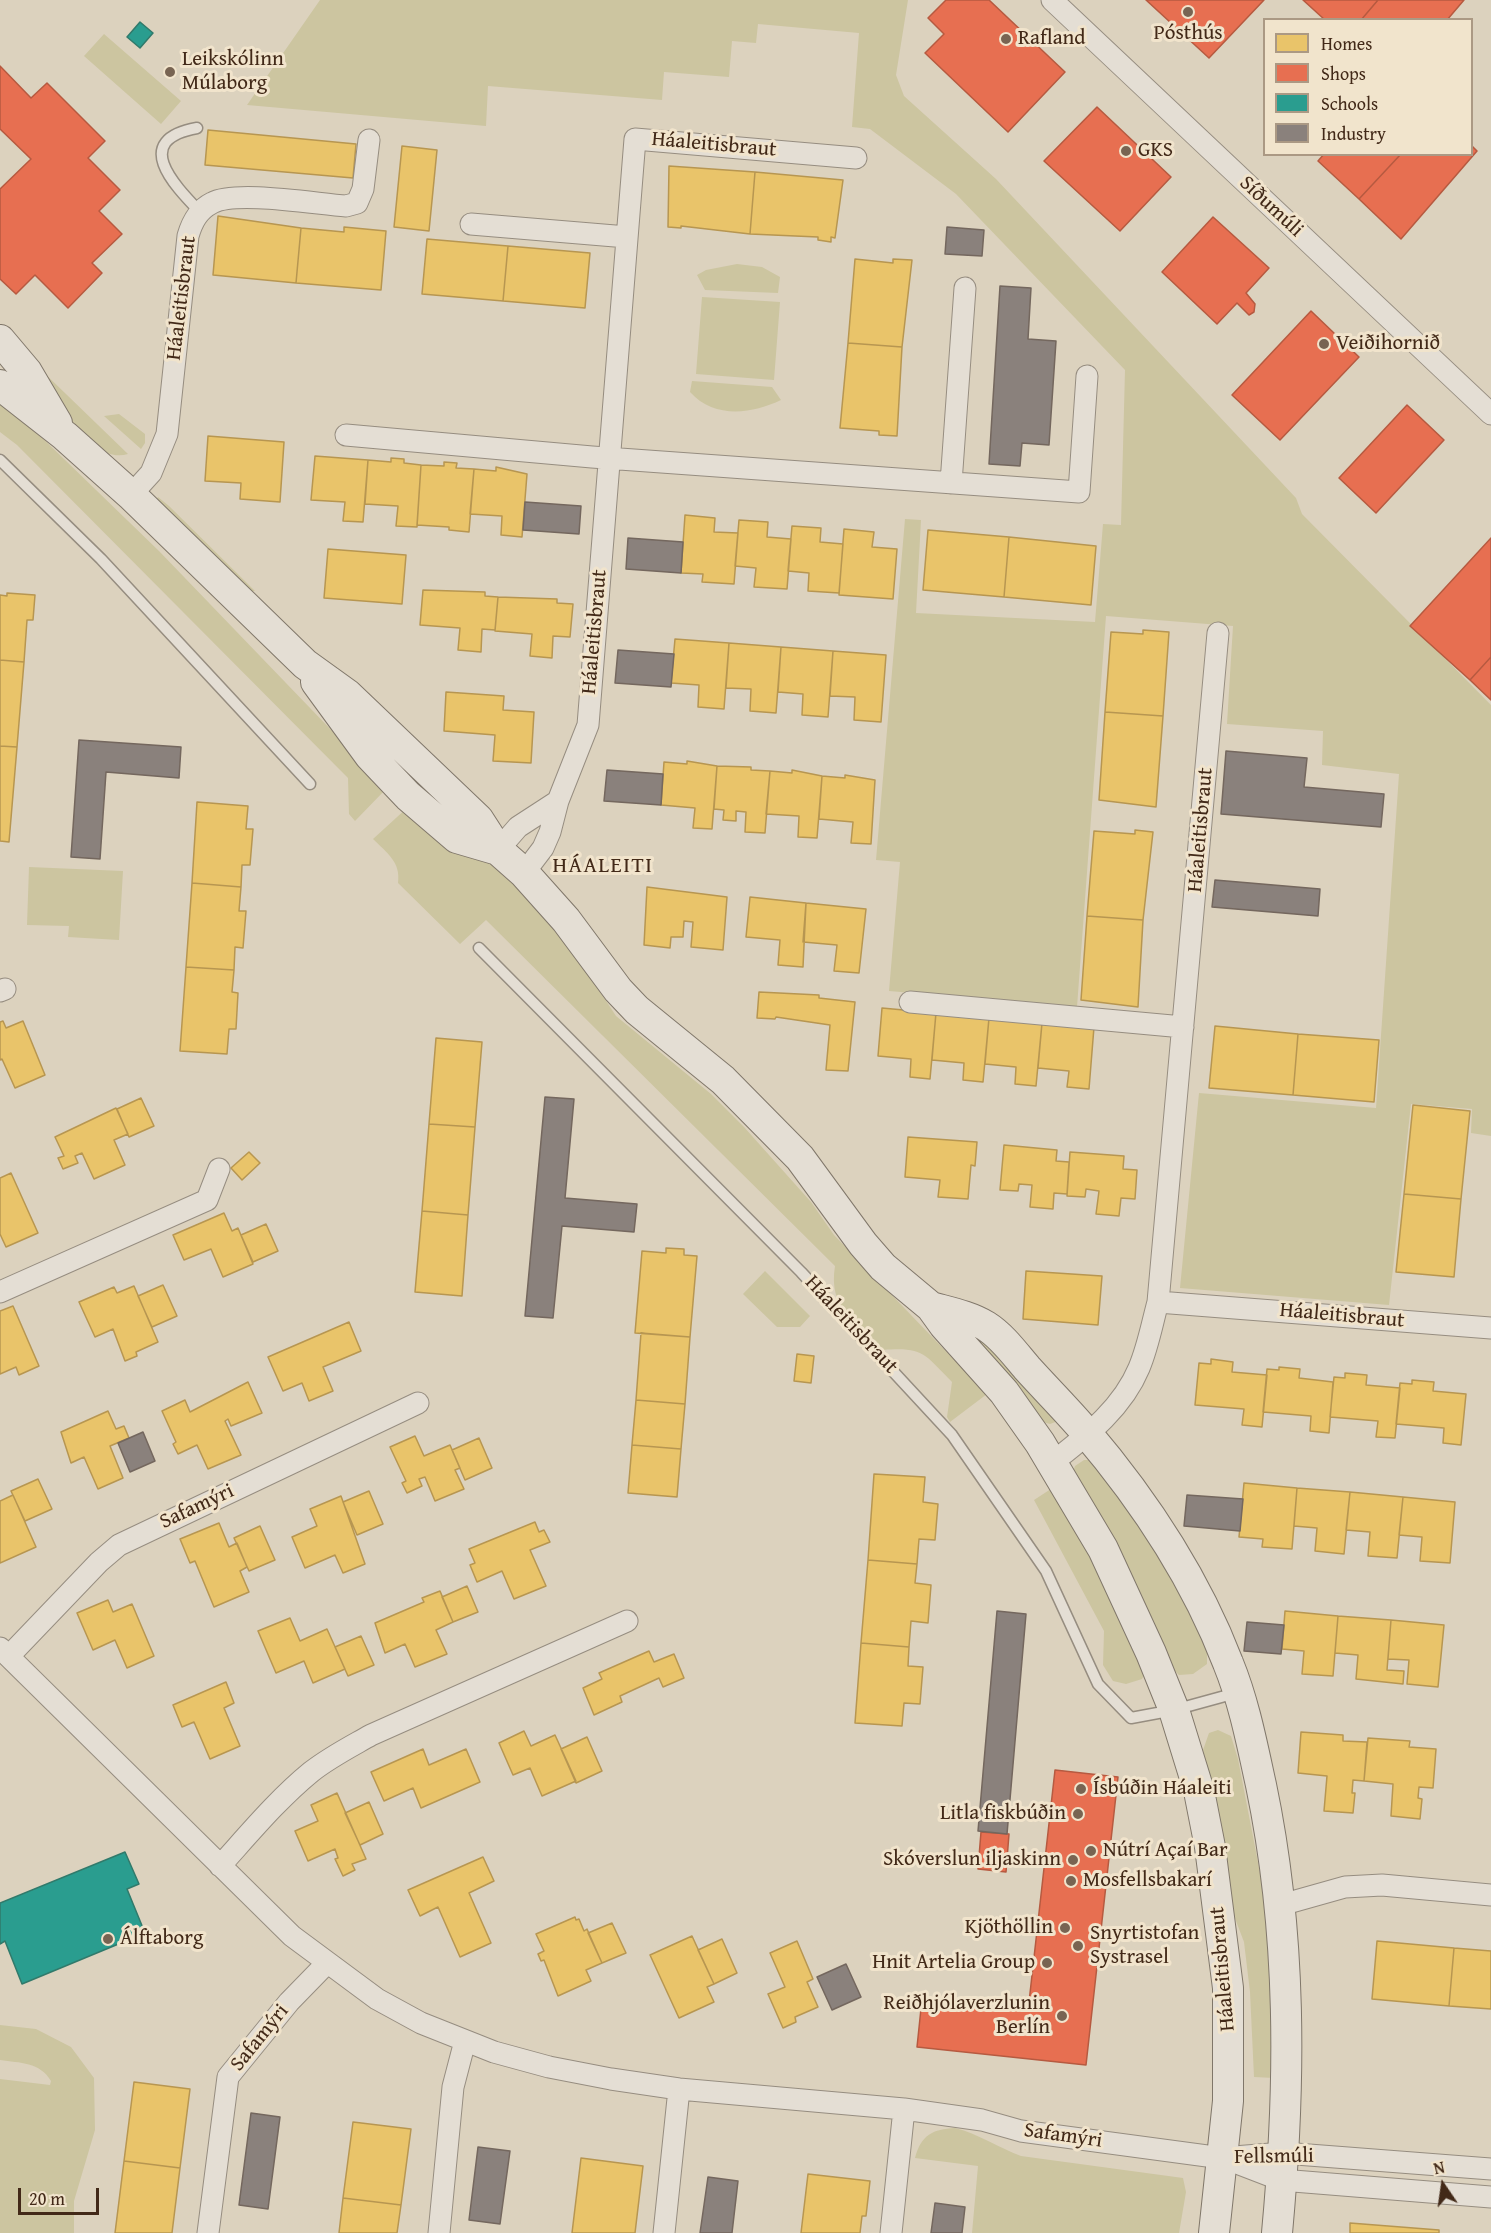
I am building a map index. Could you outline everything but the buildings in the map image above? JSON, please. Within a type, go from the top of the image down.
[{"type":"street","name":"Síðumúli","points":[[1052,0],[1491,414]]},
{"type":"street","name":"Háaleitisbraut","points":[[524,873],[543,848],[558,801],[588,725],[635,139],[856,158]]},
{"type":"street","name":"Háaleitisbraut","points":[[131,495],[151,473],[167,434],[188,236],[200,212],[210,204],[231,197],[346,206],[357,203],[363,189],[369,140]]},
{"type":"street","points":[[471,224],[627,237]]},
{"type":"street","points":[[951,483],[965,288]]},
{"type":"street","name":"Háaleitisbraut","points":[[0,340],[27,372],[64,436]]},
{"type":"street","points":[[346,435],[609,458],[1079,492],[1087,376]]},
{"type":"street","name":"Háaleitisbraut","points":[[0,385],[64,436],[131,495],[305,664],[370,756],[408,796],[458,838],[498,850],[524,873],[566,920],[618,990],[637,1010],[723,1080],[784,1142],[826,1189],[858,1237],[883,1267],[931,1307],[944,1325],[1004,1392],[1053,1462],[1103,1549],[1174,1710],[1199,1791],[1210,1847],[1228,1988],[1228,2102],[1214,2233]]},
{"type":"street","name":"Háaleitisbraut","points":[[1053,1462],[1113,1410],[1130,1386],[1145,1353],[1158,1302],[1218,633]]},
{"type":"street","points":[[498,850],[518,827],[558,801]]},
{"type":"street","points":[[910,1002],[1183,1027]]},
{"type":"street","points":[[0,1292],[207,1200],[219,1169]]},
{"type":"street","name":"Háaleitisbraut","points":[[1158,1302],[1491,1328]]},
{"type":"street","name":"Háaleitisbraut","points":[[931,1307],[986,1326],[1011,1348],[1088,1434],[1142,1505],[1202,1602],[1239,1692],[1270,1826],[1281,1905],[1287,1978],[1282,2167],[1277,2233]]},
{"type":"street","name":"Safamýri","points":[[418,1403],[119,1545],[4,1652],[284,1929],[326,1964],[386,2004],[421,2023],[465,2041],[549,2067],[679,2089],[904,2109],[982,2120],[1021,2131],[1222,2158]]},
{"type":"street","points":[[220,1866],[290,1792],[334,1756],[371,1735],[627,1621]]},
{"type":"street","points":[[1281,1905],[1345,1887],[1382,1885],[1491,1895]]},
{"type":"street","name":"Safamýri","points":[[208,2233],[228,2077],[288,2002],[326,1964]]},
{"type":"street","points":[[439,2233],[453,2087],[465,2041]]},
{"type":"street","points":[[664,2233],[679,2089]]},
{"type":"street","points":[[891,2233],[904,2109]]},
{"type":"street","name":"Fellsmúli","points":[[1222,2158],[1491,2197]]},
{"type":"street","name":"Fellsmúli","points":[[1282,2167],[1491,2169]]},
{"type":"lane","points":[[197,128],[171,136],[163,145],[162,163],[177,188],[200,212]]},
{"type":"lane","points":[[0,460],[101,559],[310,784]]},
{"type":"lane","name":"Háaleitisbraut","points":[[479,948],[801,1272],[952,1435],[1046,1571],[1098,1684],[1131,1718],[1174,1710],[1239,1692]]},
{"type":"shaded area","points":[[320,0],[908,0],[896,75],[904,96],[996,179],[1296,498],[1302,514],[1491,705],[1491,1136],[1471,1133],[1472,1109],[1411,1104],[1389,1305],[1180,1288],[1199,1093],[1376,1108],[1399,774],[1322,765],[1323,731],[1227,724],[1233,626],[1106,616],[1077,1007],[889,991],[900,862],[876,860],[905,519],[921,520],[916,613],[1095,622],[1103,524],[1121,525],[1125,370],[956,194],[870,129],[852,127],[859,33],[758,24],[756,43],[732,41],[729,77],[664,72],[662,100],[488,86],[486,126],[247,105]]},
{"type":"shaded area","points":[[104,34],[181,101],[161,124],[84,56]]},
{"type":"shaded area","points":[[737,264],[762,267],[780,277],[778,293],[705,290],[697,275],[706,270]]},
{"type":"shaded area","points":[[702,297],[780,302],[774,380],[696,374]]},
{"type":"shaded area","points":[[36,365],[128,454],[114,455],[99,449],[86,438],[62,409]]},
{"type":"shaded area","points":[[692,381],[772,387],[781,400],[746,411],[722,410],[710,407],[690,392]]},
{"type":"shaded area","points":[[0,397],[159,551],[387,788],[355,821],[349,814],[348,778],[17,445],[0,432]]},
{"type":"shaded area","points":[[119,414],[145,434],[145,443],[141,449],[104,416]]},
{"type":"shaded area","points":[[158,497],[255,591],[249,591],[155,502]]},
{"type":"shaded area","points":[[408,807],[508,873],[574,952],[616,1016],[711,1094],[744,1127],[811,1202],[834,1235],[987,1394],[950,1422],[947,1417],[952,1382],[922,1354],[907,1350],[883,1350],[854,1322],[846,1314],[836,1293],[835,1266],[486,920],[460,944],[398,883],[395,864],[373,839]]},
{"type":"shaded area","points":[[29,867],[123,871],[119,940],[68,937],[69,926],[27,925]]},
{"type":"shaded area","points":[[765,1271],[810,1316],[800,1327],[777,1327],[743,1294]]},
{"type":"shaded area","points":[[976,1330],[1058,1421],[1050,1424],[1043,1422],[972,1339]]},
{"type":"shaded area","points":[[1084,1460],[1096,1460],[1149,1536],[1207,1644],[1207,1664],[1193,1674],[1179,1675],[1168,1664],[1072,1475],[1075,1466]]},
{"type":"shaded area","points":[[1057,1485],[1147,1669],[1142,1679],[1126,1684],[1113,1681],[1103,1665],[1104,1631],[1034,1500]]},
{"type":"shaded area","points":[[1218,1730],[1231,1736],[1238,1759],[1267,1909],[1274,2078],[1254,2077],[1250,1992],[1244,1942],[1233,1913],[1213,1789],[1203,1750],[1209,1733]]},
{"type":"shaded area","points":[[0,2025],[36,2029],[71,2047],[94,2078],[95,2130],[74,2201],[74,2233],[0,2233],[0,2079],[50,2085],[51,2081],[35,2067],[0,2060]]},
{"type":"shaded area","points":[[955,2128],[1021,2156],[1183,2178],[1186,2192],[1179,2233],[972,2233],[978,2166],[915,2158],[924,2139],[929,2135],[940,2130]]},
{"type":"place","name":"Pósthús","points":[[1188,12]]},
{"type":"place","name":"Rafland","points":[[1006,39]]},
{"type":"place","name":"Leikskólinn Múlaborg","points":[[170,72]]},
{"type":"place","name":"GKS","points":[[1126,151]]},
{"type":"place","name":"Veiðihornið","points":[[1324,344]]},
{"type":"place","name":"Ísbúðin Háaleiti","points":[[1081,1789]]},
{"type":"place","name":"Litla fiskbúðin","points":[[1078,1814]]},
{"type":"place","name":"Nútrí Açaí Bar","points":[[1091,1851]]},
{"type":"place","name":"Skóverslun iljaskinn","points":[[1073,1860]]},
{"type":"place","name":"Mosfellsbakarí","points":[[1071,1881]]},
{"type":"place","name":"Kjöthöllin","points":[[1065,1928]]},
{"type":"place","name":"Álftaborg","points":[[108,1939]]},
{"type":"place","name":"Snyrtistofan Systrasel","points":[[1078,1946]]},
{"type":"place","name":"Hnit Artelia Group","points":[[1047,1963]]},
{"type":"place","name":"Reiðhjólaverzlunin Berlín","points":[[1062,2016]]},
{"type":"district","name":"HÁALEITI","points":[[603,866]]}]
